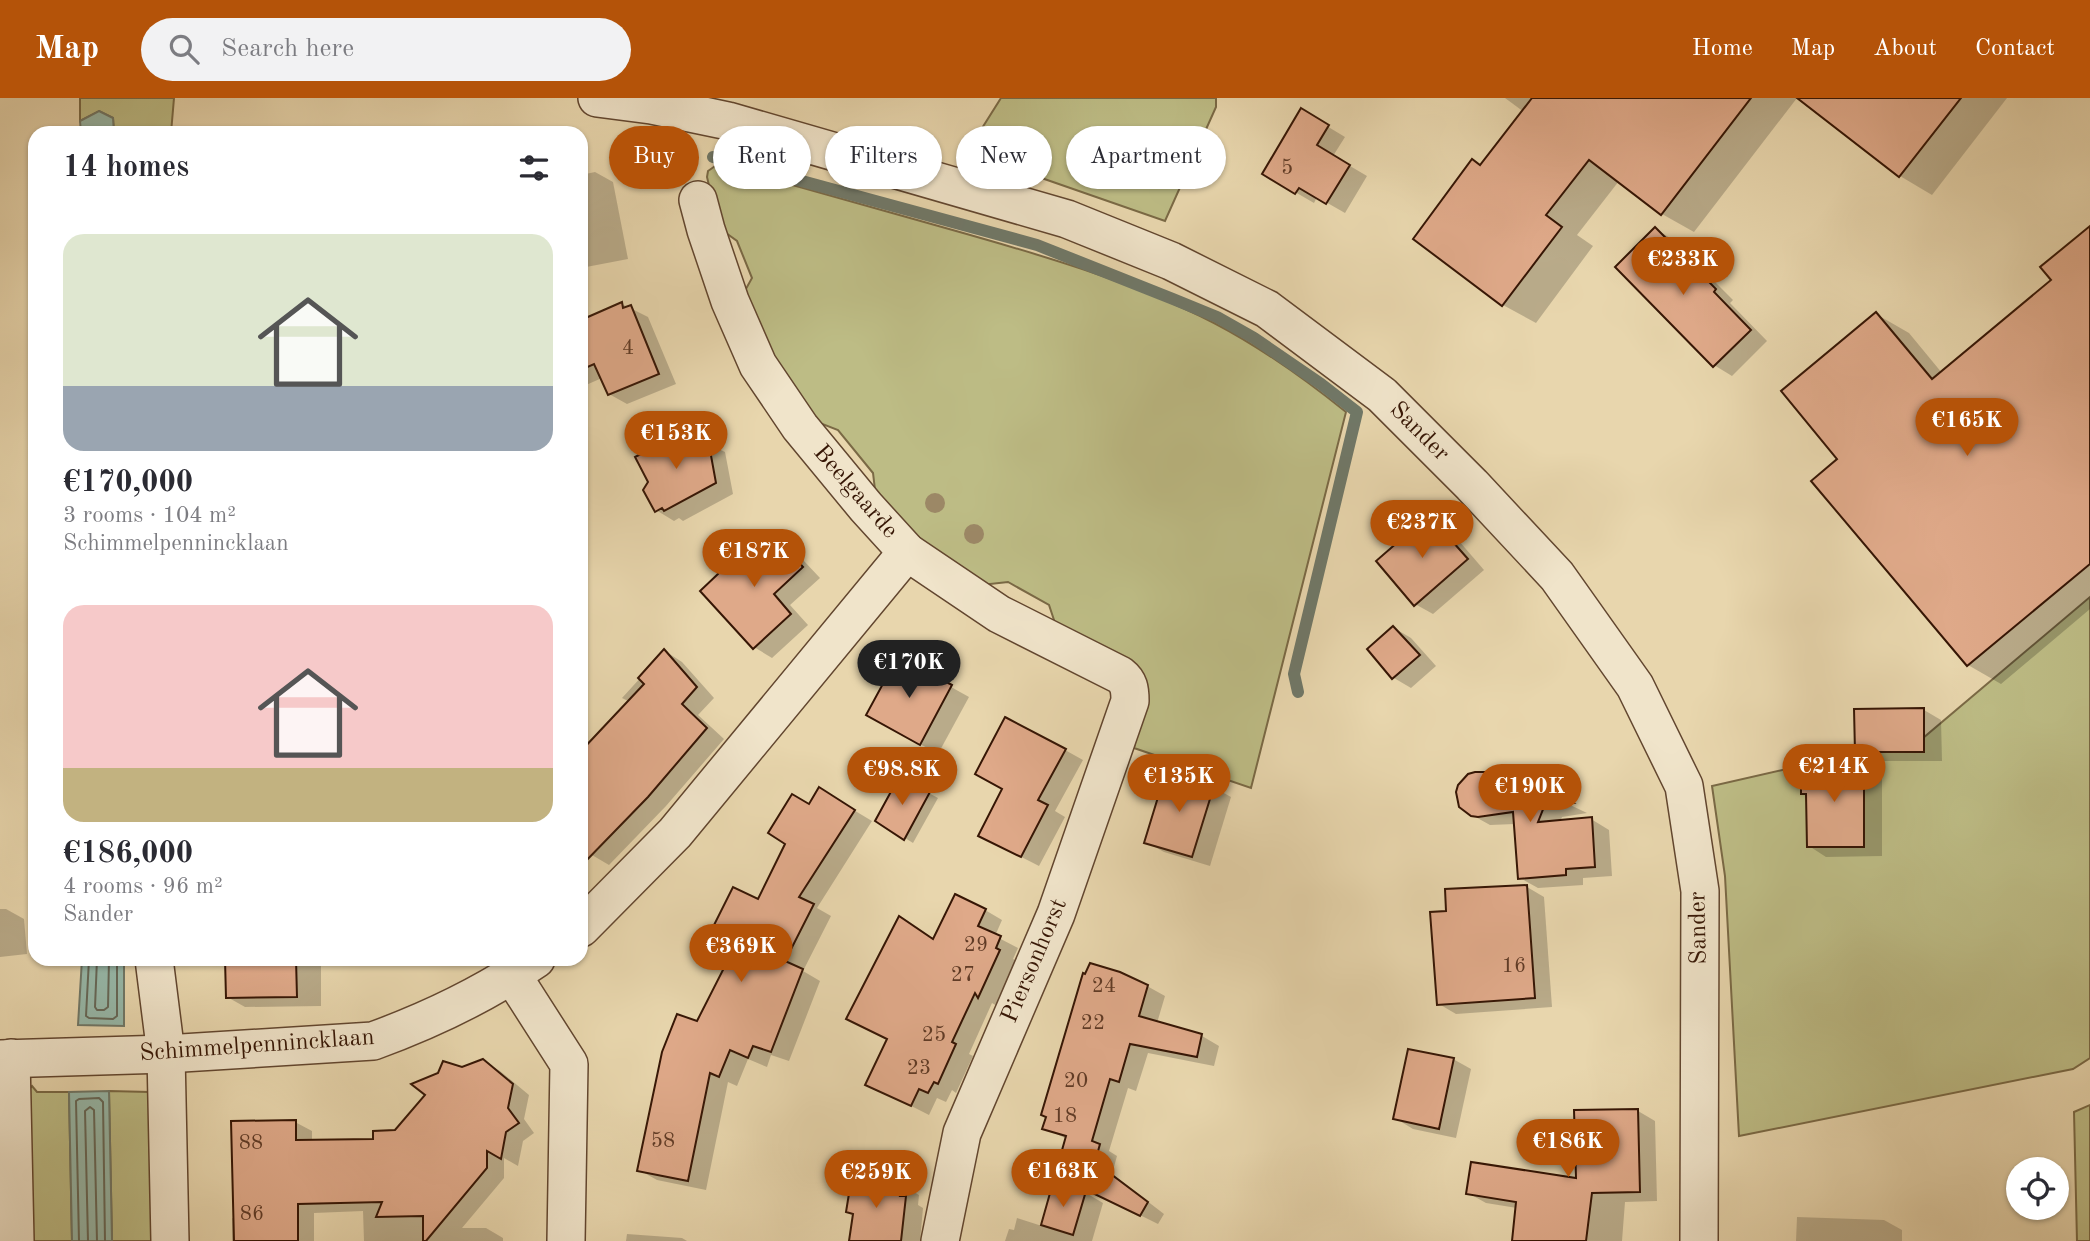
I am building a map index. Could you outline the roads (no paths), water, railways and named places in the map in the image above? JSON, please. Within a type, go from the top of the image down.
[{"type":"street","name":"Sander","points":[[597,98],[651,105],[728,121],[1067,219],[1171,261],[1267,309],[1382,395],[1472,485],[1557,576],[1635,687],[1684,786],[1700,891],[1699,1241]]},
{"type":"street","name":"Beelgaarde","points":[[698,200],[730,301],[758,365],[800,427],[866,507],[907,551],[999,614],[1112,670],[1127,681]]},
{"type":"street","points":[[588,921],[675,833],[907,551]]},
{"type":"street","name":"Piersonhorst","points":[[940,1241],[962,1133],[1056,914],[1130,701],[1127,681]]},
{"type":"street","points":[[153,966],[166,1054],[170,1241]]},
{"type":"street","points":[[524,967],[569,1064],[566,1241]]},
{"type":"street","name":"Schimmelpennincklaan","points":[[6,1058],[166,1054],[373,1041],[404,1030],[524,967]]},
{"type":"street","points":[[6,1058],[15,1241]]},
{"type":"water","points":[[99,111],[113,118],[114,126],[80,126],[80,121]]},
{"type":"water","points":[[82,966],[124,966],[124,1026],[78,1025]]},
{"type":"water","points":[[109,1091],[112,1241],[72,1241],[69,1092]]},
{"type":"waterway","points":[[811,184],[1037,245],[1217,317],[1254,338],[1357,412],[1294,674],[1298,692]]}]
